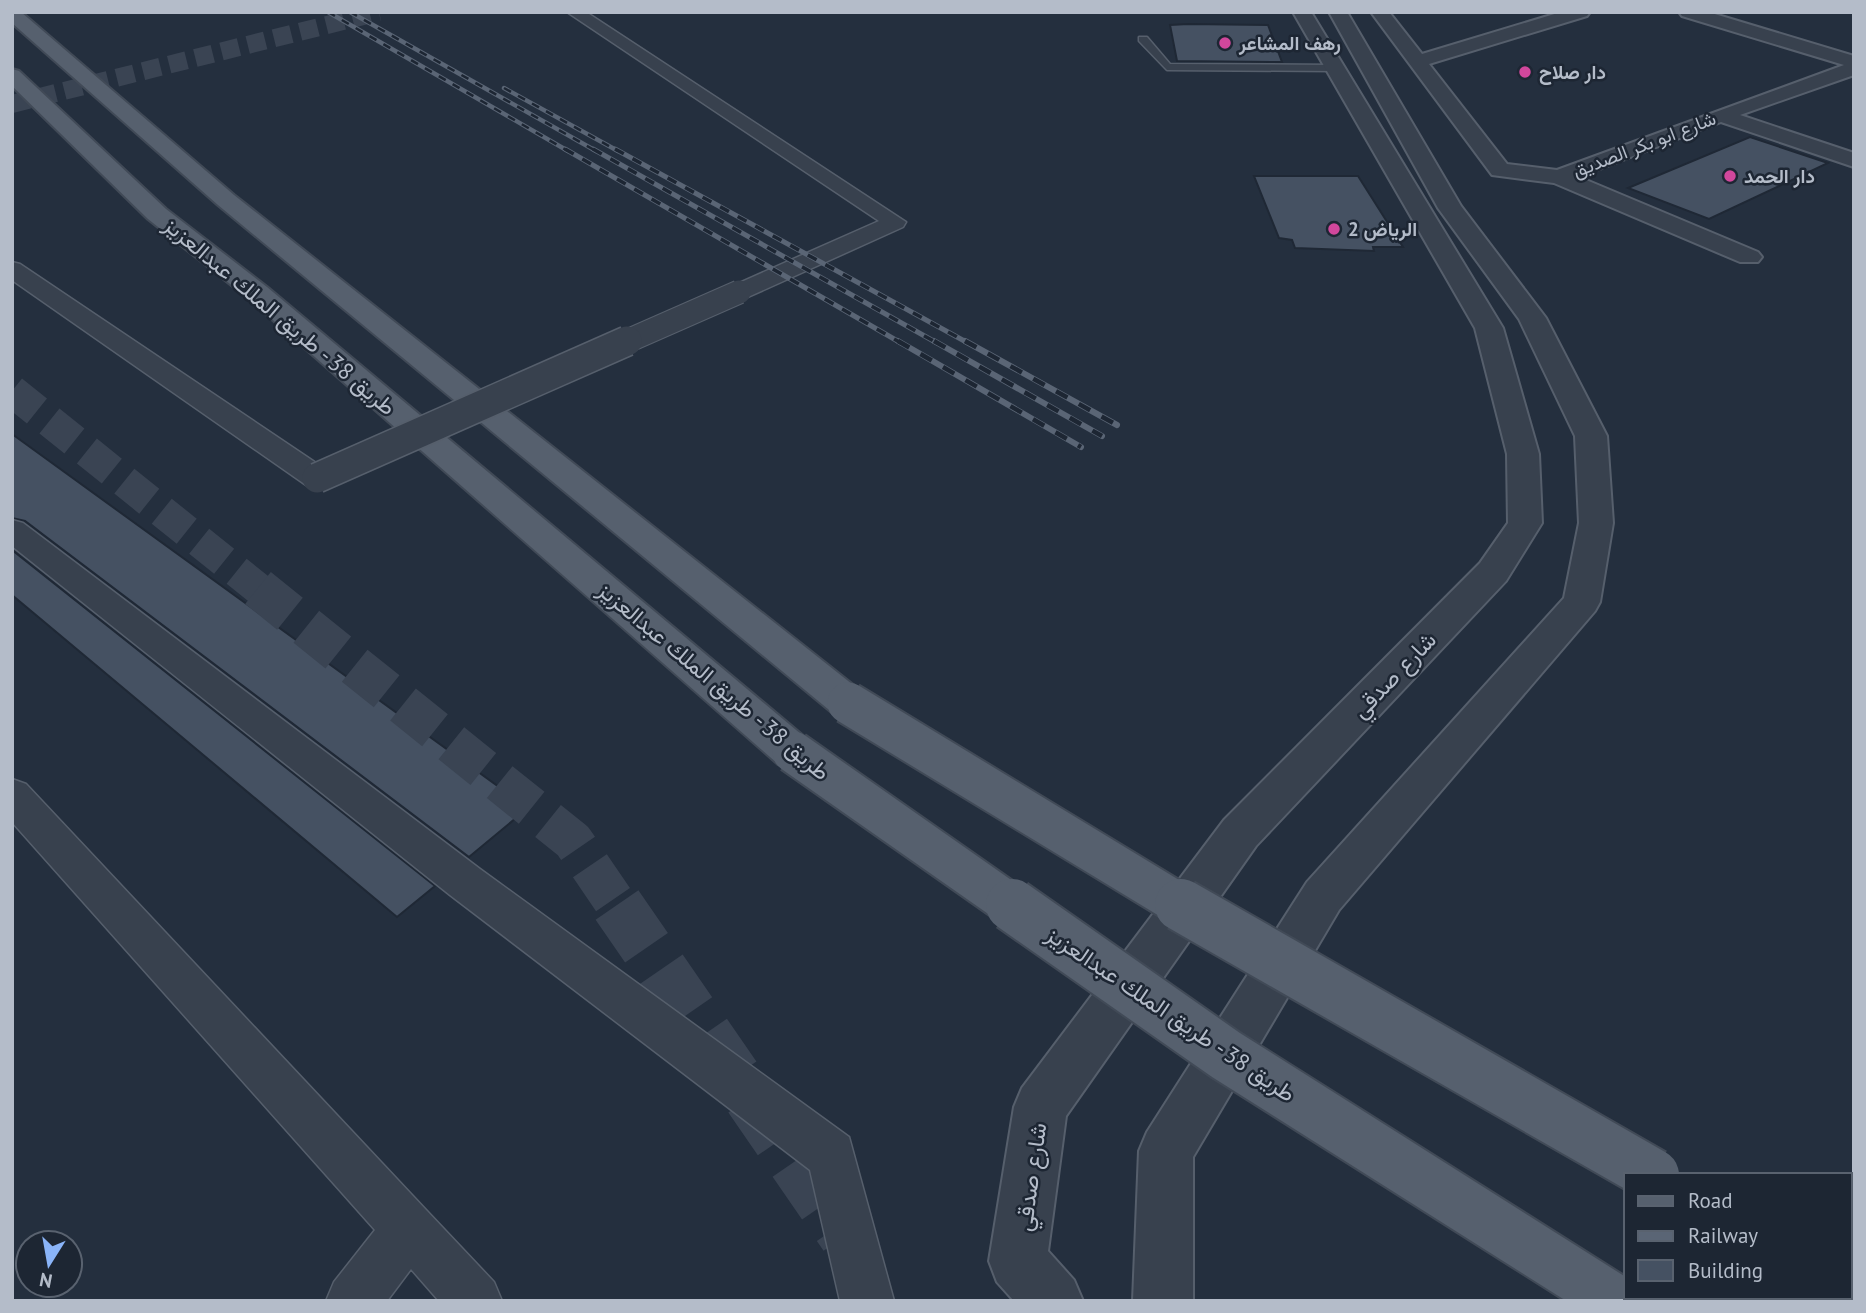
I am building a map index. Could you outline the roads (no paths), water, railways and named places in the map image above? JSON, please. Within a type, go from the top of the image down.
[{"type":"main road","points":[[12,14],[226,200],[848,703],[1088,852],[1428,1051],[1649,1173]]},
{"type":"main road","name":"طريق 38 - طريق الملك عبدالعزيز","points":[[12,75],[157,214],[258,293],[793,752],[1226,1055],[1615,1301]]},
{"type":"street","points":[[12,269],[317,478],[895,222],[575,12]]},
{"type":"street","name":"شارع صدقي","points":[[1053,1301],[1018,1261],[1041,1107],[1240,833],[1493,572],[1525,523],[1523,454],[1489,328],[1302,12]]},
{"type":"street","points":[[1163,1301],[1166,1151],[1323,896],[1582,602],[1596,523],[1591,436],[1532,318],[1491,258],[1450,208],[1338,12]]},
{"type":"street","points":[[1418,61],[1581,12]]},
{"type":"street","points":[[1688,12],[1854,62]]},
{"type":"street","points":[[1382,14],[1410,24]]},
{"type":"street","name":"شارع ابو بكر الصديق","points":[[1382,14],[1500,170],[1559,177],[1720,115],[1854,68]]},
{"type":"street","points":[[1450,36],[1476,44]]},
{"type":"street","points":[[1720,115],[1854,160]]},
{"type":"street","points":[[1559,177],[1749,257]]},
{"type":"street","points":[[1447,258],[1491,258]]},
{"type":"street","points":[[12,530],[465,882],[831,1155],[867,1301]]},
{"type":"street","points":[[12,794],[475,1301]]},
{"type":"street","points":[[353,1301],[409,1229]]},
{"type":"lane","points":[[1143,39],[1167,67],[1335,68]]},
{"type":"tunnel","points":[[12,104],[379,12]]},
{"type":"tunnel","points":[[12,391],[260,590]]},
{"type":"tunnel","points":[[258,588],[573,841],[618,907]]},
{"type":"tunnel","points":[[617,905],[845,1236]]},
{"type":"railway","points":[[328,12],[568,151]]},
{"type":"railway","points":[[350,12],[596,151]]},
{"type":"railway","points":[[504,88],[618,151]]},
{"type":"railway","points":[[565,149],[901,343]]},
{"type":"railway","points":[[593,149],[937,343]]},
{"type":"railway","points":[[615,149],[968,343]]},
{"type":"railway","points":[[898,341],[1081,447]]},
{"type":"railway","points":[[934,341],[1102,436]]},
{"type":"railway","points":[[965,341],[1117,425]]},
{"type":"place","name":"رهف المشاعر","points":[[1225,43]]},
{"type":"place","name":"دار صلاح","points":[[1525,72]]},
{"type":"place","name":"دار الحمد","points":[[1730,176]]},
{"type":"place","name":"الرياض 2","points":[[1334,229]]}]
